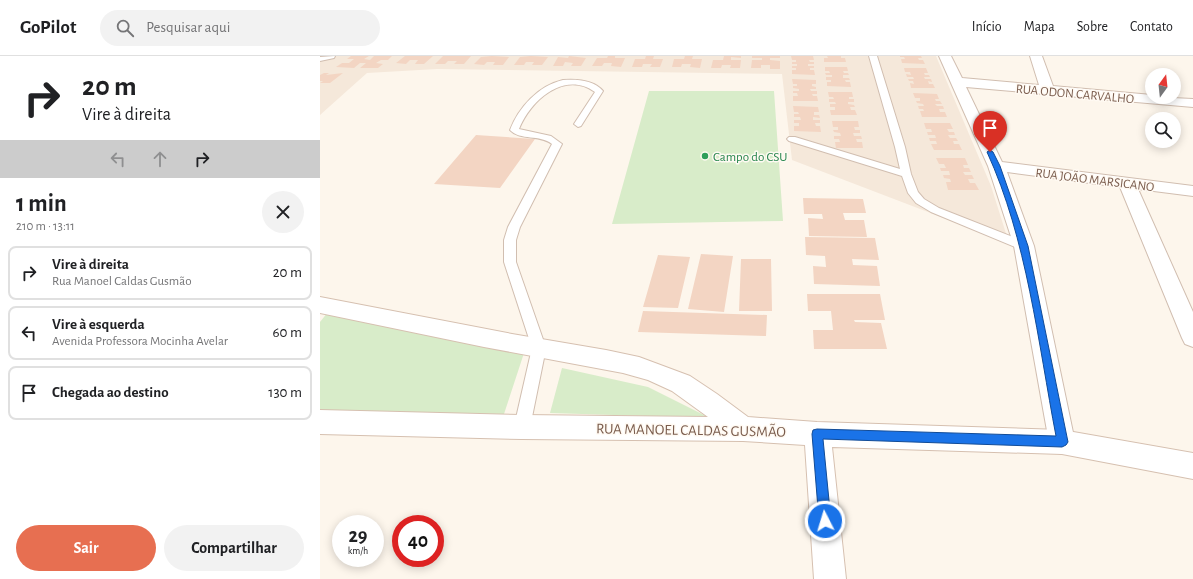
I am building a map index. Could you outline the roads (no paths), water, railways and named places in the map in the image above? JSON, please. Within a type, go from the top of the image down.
[{"type":"street","points":[[945,56],[996,166],[1024,246],[1062,442]]},
{"type":"street","points":[[1036,56],[1047,90]]},
{"type":"street","name":"RUA ODON CARVALHO","points":[[958,82],[1193,103]]},
{"type":"street","name":"RUA JOÃO MARSICANO","points":[[996,166],[1193,191]]},
{"type":"street","points":[[1127,183],[1191,328]]},
{"type":"street","points":[[320,305],[613,361],[646,369],[694,390],[743,429]]},
{"type":"street","name":"RUA MANOEL CALDAS GUSMÃO","points":[[320,422],[522,427],[743,429],[817,434],[1062,442],[1193,466]]},
{"type":"street","points":[[817,434],[830,579]]},
{"type":"lane","points":[[320,59],[331,56]]},
{"type":"lane","points":[[873,56],[900,148],[906,174],[913,193],[926,205],[966,224],[1024,246]]},
{"type":"lane","points":[[522,427],[539,348],[510,262],[510,240],[514,227],[557,144],[554,140],[546,136],[523,134],[514,130],[516,122],[543,91],[553,85],[563,83],[584,83],[593,86],[599,91],[578,124]]},
{"type":"lane","points":[[792,139],[906,174]]},
{"type":"place","name":"Campo do CSU","points":[[705,156]]}]
